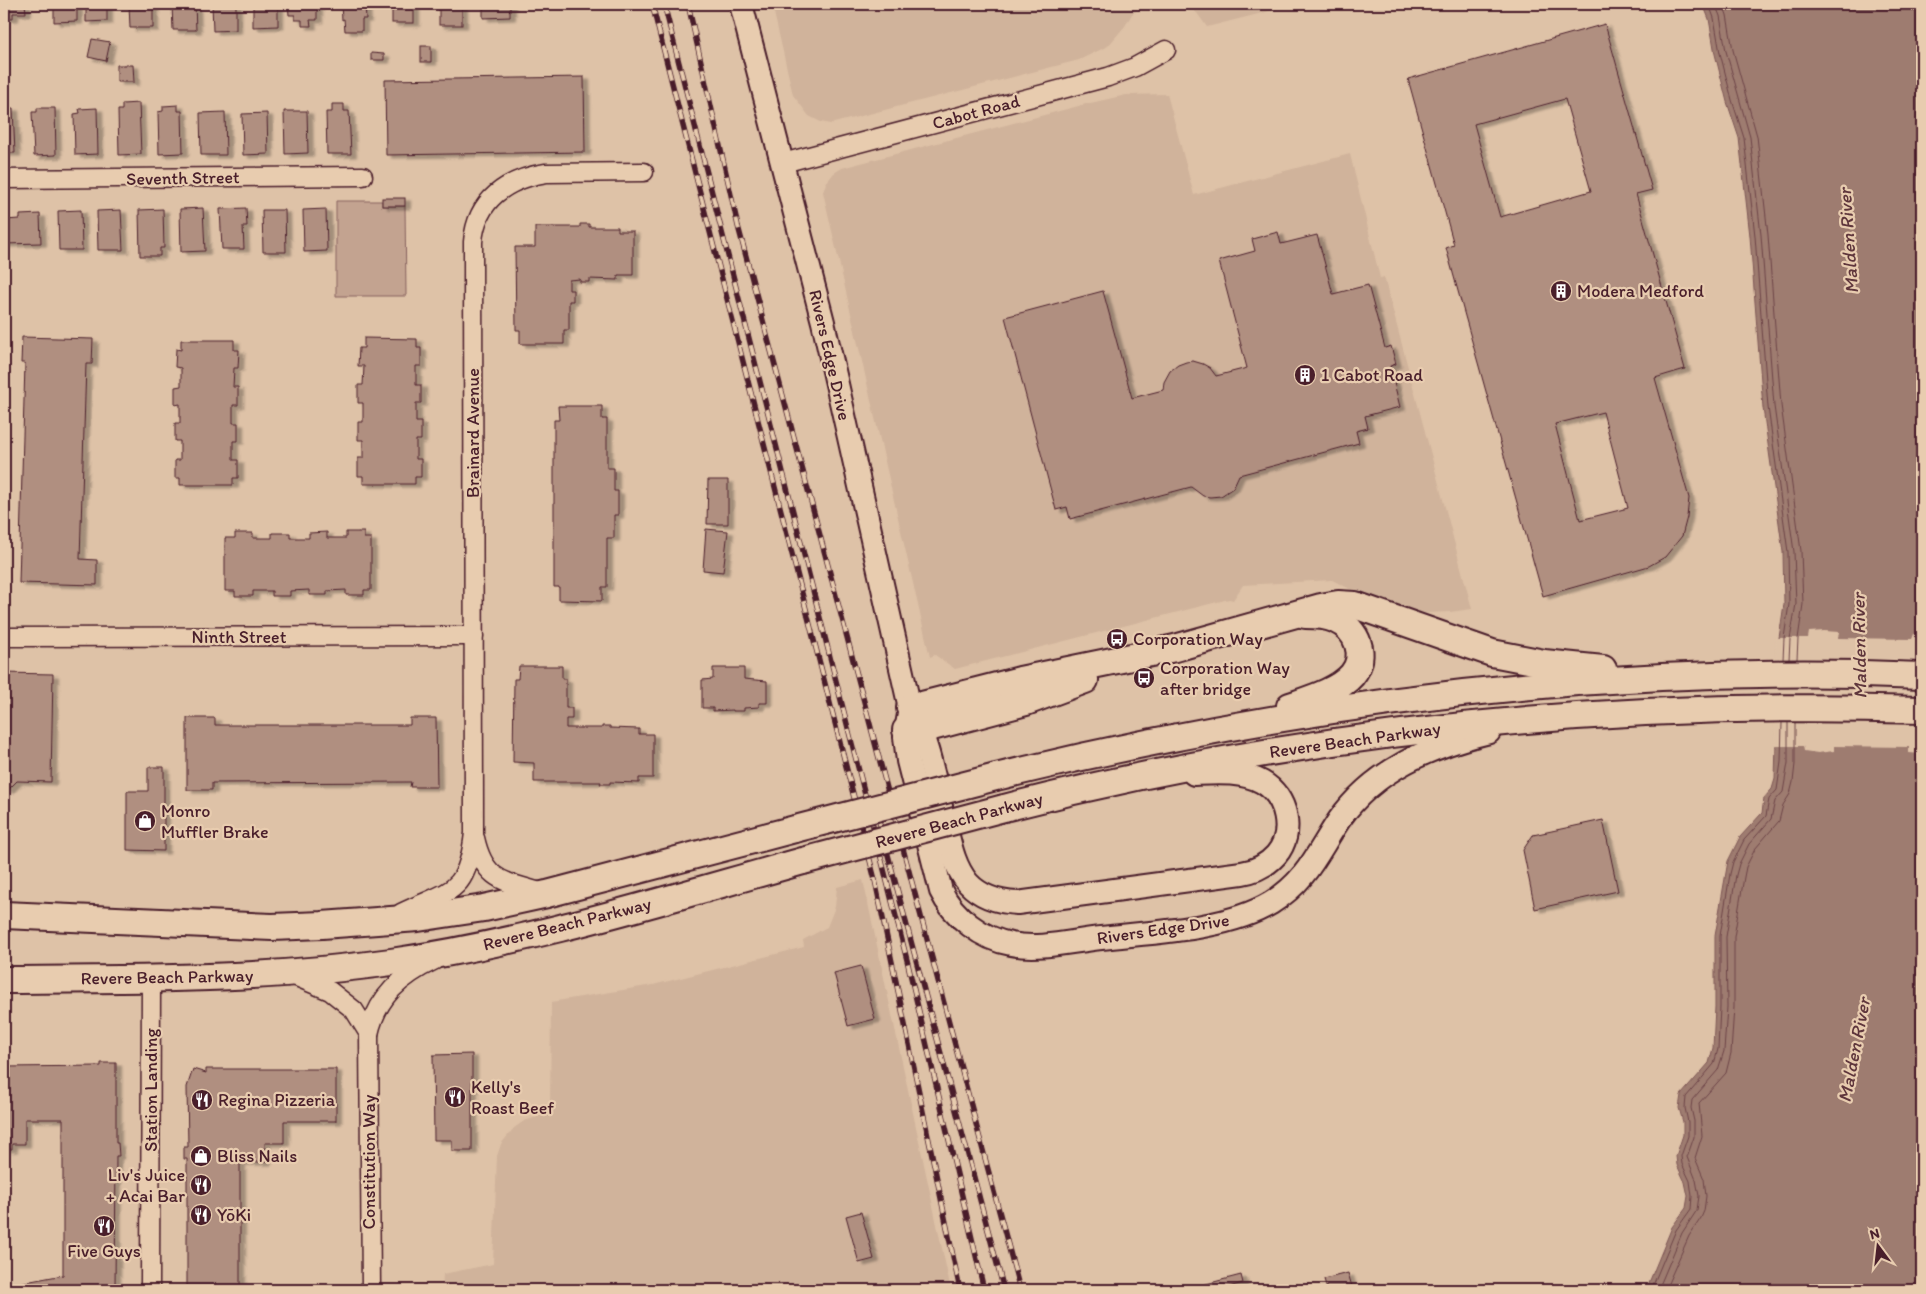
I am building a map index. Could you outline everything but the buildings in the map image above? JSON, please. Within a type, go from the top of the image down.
[{"type":"highway","points":[[912,722],[1026,702],[1175,648],[1285,618],[1321,606],[1349,604],[1502,656],[1574,666],[1714,676]]},
{"type":"highway","points":[[1213,730],[1317,695],[1340,684],[1356,670],[1360,660],[1360,648],[1356,638],[1343,624],[1331,618],[1318,615],[1285,618]]},
{"type":"highway","name":"Revere Beach Parkway","points":[[4,916],[254,927],[386,921],[468,910],[547,894],[996,777],[1086,756],[1213,730],[1340,709],[1502,689],[1603,682],[1714,676],[1922,676]]},
{"type":"highway","name":"Revere Beach Parkway","points":[[8,980],[151,980],[286,973],[381,963],[457,951],[570,925],[1004,808],[1101,785],[1236,758],[1338,741],[1476,724],[1581,715],[1713,709],[1836,708],[1922,710]]},
{"type":"main road","name":"Rivers Edge Drive","points":[[741,4],[825,331],[912,722],[929,756],[952,852],[958,867],[969,884],[979,893],[992,899],[1008,902],[1026,902],[1242,873],[1260,868],[1270,861],[1279,851],[1284,840],[1286,821],[1280,798],[1265,783],[1246,776],[1220,773],[1187,774],[1101,785]]},
{"type":"main road","name":"Rivers Edge Drive","points":[[912,722],[908,761],[938,885],[944,898],[962,918],[989,936],[1010,944],[1038,945],[1198,926],[1249,914],[1275,901],[1299,881],[1308,871],[1353,802],[1379,778],[1395,767],[1441,746],[1476,735],[1512,726],[1581,715]]},
{"type":"street","name":"Cabot Road","points":[[783,163],[1108,77],[1135,67],[1166,50]]},
{"type":"street","name":"Brainard Avenue","points":[[386,921],[451,891],[475,859],[473,242],[477,218],[483,208],[497,194],[515,182],[531,176],[546,173],[644,172]]},
{"type":"street","name":"Seventh Street","points":[[4,179],[363,176]]},
{"type":"street","name":"Ninth Street","points":[[4,637],[474,636]]},
{"type":"street","points":[[475,859],[492,874],[505,882],[547,894]]},
{"type":"street","name":"Constitution Way","points":[[371,1290],[369,1034],[377,1009],[396,984],[418,969],[457,951]]},
{"type":"street","points":[[286,973],[330,991],[354,1010],[369,1034]]},
{"type":"street","name":"Station Landing","points":[[150,1290],[151,980]]},
{"type":"shaded area","points":[[772,4],[1150,4],[1141,7],[1132,14],[1125,26],[1108,46],[1079,60],[830,124],[809,116],[793,95]]},
{"type":"shaded area","points":[[1181,4],[1298,4],[1207,27],[1197,13]]},
{"type":"shaded area","points":[[1167,94],[1194,195],[1350,154],[1380,278],[1384,277],[1472,609],[1426,613],[1399,609],[1372,600],[1332,580],[1243,585],[1233,600],[1229,599],[955,669],[935,655],[930,657],[823,192],[826,183],[834,173],[842,168],[1086,104],[1126,95]]},
{"type":"shaded area","points":[[336,201],[382,201],[382,206],[405,206],[406,296],[336,296]]},
{"type":"shaded area","points":[[863,880],[951,1290],[442,1290],[443,1274],[493,1264],[497,1156],[501,1144],[514,1128],[524,1121],[550,1113],[551,1002],[653,985],[804,947],[803,940],[827,927],[835,907],[837,887]]},
{"type":"water","name":"Malden River","points":[[1703,4],[1922,4],[1922,1290],[1646,1290],[1672,1227],[1686,1208],[1688,1196],[1685,1182],[1677,1165],[1676,1156],[1683,1135],[1683,1122],[1679,1108],[1681,1095],[1709,1063],[1713,1048],[1715,936],[1728,861],[1740,837],[1762,813],[1764,798],[1772,789],[1775,779],[1779,638],[1784,604],[1783,552],[1763,408],[1750,236],[1739,138],[1727,102],[1715,54],[1709,19]]},
{"type":"pier","points":[[1809,632],[1839,632],[1838,638],[1912,639],[1914,634],[1922,633],[1922,754],[1909,753],[1909,747],[1834,746],[1834,751],[1818,753],[1804,751],[1803,746],[1774,746],[1776,638],[1808,638]]},
{"type":"railway","points":[[652,4],[875,880],[960,1290]]},
{"type":"railway","points":[[664,4],[907,960],[984,1290]]},
{"type":"railway","points":[[688,4],[738,226],[1020,1290]]},
{"type":"railway","points":[[879,821],[1004,1290]]},
{"type":"place","name":"Modera Medford","points":[[1561,291]]},
{"type":"place","name":"1 Cabot Road","points":[[1305,375]]},
{"type":"place","name":"Corporation Way","points":[[1117,639]]},
{"type":"place","name":"Corporation Way after bridge","points":[[1144,678]]},
{"type":"place","name":"Monro Muffler Brake","points":[[145,821]]},
{"type":"place","name":"Kelly's Roast Beef","points":[[455,1097]]},
{"type":"place","name":"Regina Pizzeria","points":[[202,1100]]},
{"type":"place","name":"Bliss Nails","points":[[201,1156]]},
{"type":"place","name":"Liv's Juice + Acai Bar","points":[[201,1185]]},
{"type":"place","name":"YōKi","points":[[201,1215]]},
{"type":"place","name":"Five Guys","points":[[104,1226]]}]
